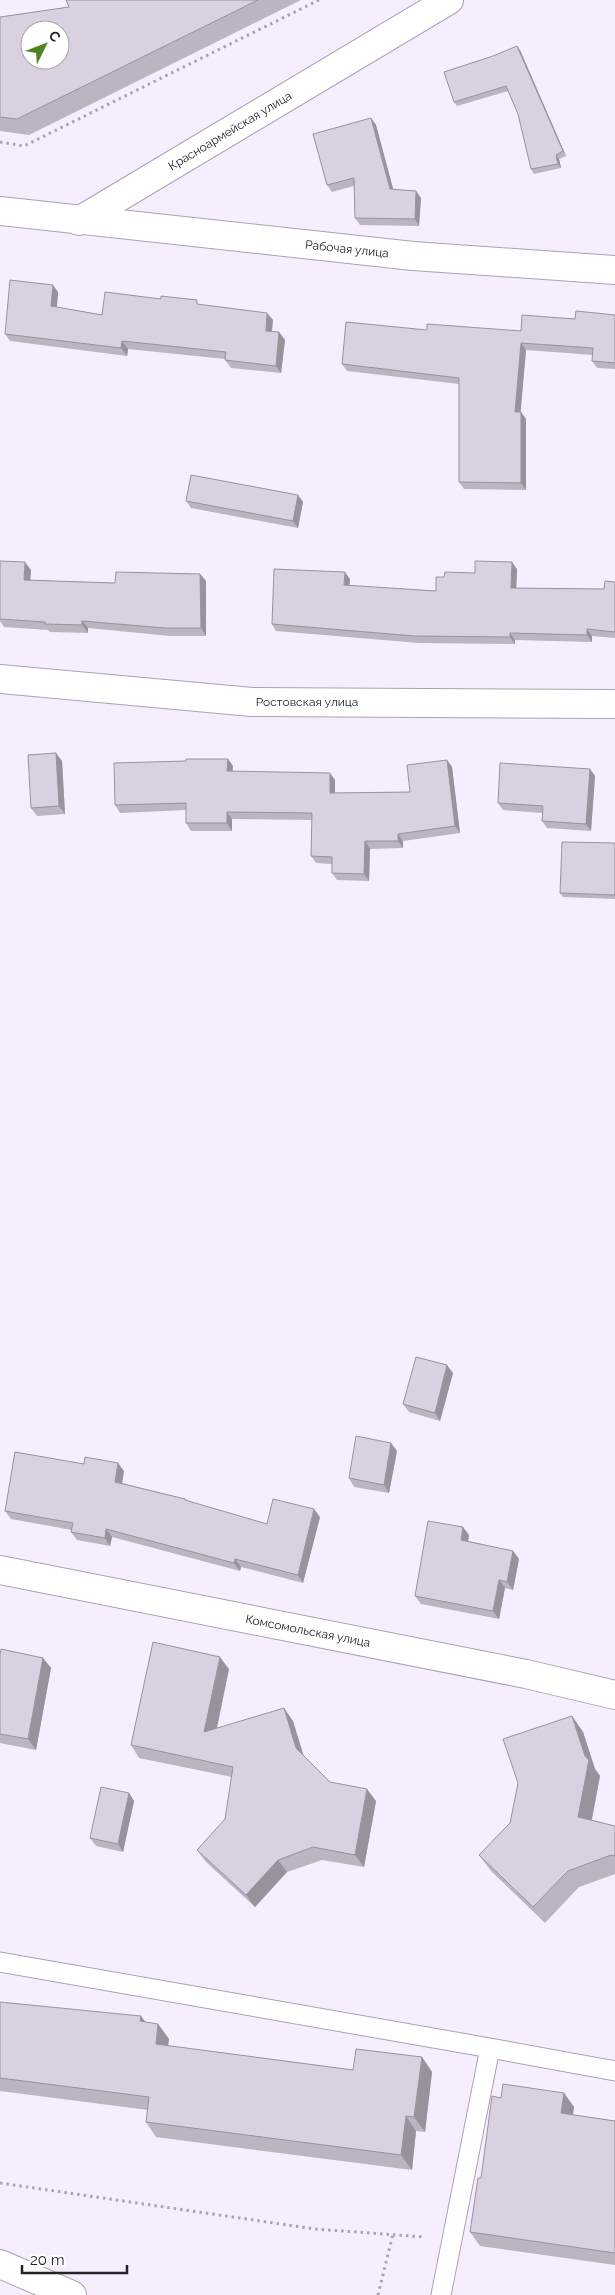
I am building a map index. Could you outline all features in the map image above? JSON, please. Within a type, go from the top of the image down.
[{"type":"street","name":"Красноармейская улица","points":[[79,221],[449,0]]},
{"type":"street","points":[[0,211],[79,221]]},
{"type":"street","name":"Рабочая улица","points":[[79,221],[412,256],[615,270]]},
{"type":"street","name":"Ростовская улица","points":[[0,679],[252,702],[615,704]]},
{"type":"street","name":"Комсомольская улица","points":[[0,1570],[526,1674],[615,1695]]},
{"type":"street","points":[[0,2265],[25,2295]]},
{"type":"street","points":[[0,2265],[72,2295]]},
{"type":"lane","points":[[0,1962],[615,2070]]},
{"type":"lane","points":[[441,2295],[490,2048]]},
{"type":"path","points":[[0,142],[24,146],[319,0]]},
{"type":"path","points":[[0,2183],[315,2229],[452,2240]]},
{"type":"path","points":[[378,2295],[393,2234]]},
{"type":"building","points":[[66,0],[258,0],[17,119],[0,117],[0,17],[69,7]]},
{"type":"building","points":[[517,46],[563,151],[556,155],[558,164],[531,169],[518,114],[506,86],[454,102],[444,72]]},
{"type":"building","points":[[371,118],[390,189],[416,191],[415,219],[355,218],[354,178],[327,185],[313,134]]},
{"type":"building","points":[[10,280],[53,285],[51,306],[102,315],[105,292],[161,299],[161,296],[197,300],[197,304],[267,313],[266,331],[279,332],[276,366],[225,360],[226,352],[122,341],[121,348],[5,334]]},
{"type":"building","points":[[576,311],[615,315],[615,363],[592,361],[593,348],[521,343],[515,412],[521,412],[521,483],[459,482],[459,378],[342,364],[346,322],[427,330],[427,324],[521,331],[522,315],[575,319]]},
{"type":"building","points":[[191,475],[298,495],[293,521],[186,501]]},
{"type":"building","points":[[0,561],[25,562],[24,580],[115,583],[116,572],[200,574],[201,628],[165,628],[82,621],[82,625],[45,624],[45,622],[0,619]]},
{"type":"building","points":[[475,561],[512,562],[511,588],[604,589],[605,581],[615,582],[615,632],[587,629],[587,635],[510,633],[510,637],[414,636],[272,624],[274,569],[345,572],[344,585],[436,591],[436,577],[444,577],[445,572],[475,573]]},
{"type":"building","points":[[56,753],[59,806],[31,808],[28,755]]},
{"type":"building","points":[[186,759],[228,759],[227,771],[330,773],[330,793],[410,792],[407,765],[447,760],[455,826],[398,834],[398,841],[365,841],[364,874],[332,873],[332,857],[311,856],[312,813],[227,812],[227,823],[186,823],[186,803],[115,805],[114,763],[186,761]]},
{"type":"building","points":[[500,763],[590,769],[586,824],[542,821],[543,806],[498,803]]},
{"type":"building","points":[[562,842],[615,843],[615,895],[560,893]]},
{"type":"building","points":[[416,1357],[447,1365],[435,1413],[403,1404]]},
{"type":"building","points":[[356,1436],[391,1443],[384,1485],[349,1478]]},
{"type":"building","points":[[15,1452],[84,1464],[85,1457],[118,1463],[115,1482],[185,1499],[267,1524],[273,1499],[314,1509],[298,1575],[235,1559],[234,1563],[106,1529],[105,1538],[71,1532],[73,1523],[5,1511]]},
{"type":"building","points":[[428,1521],[463,1527],[461,1540],[513,1551],[507,1582],[499,1580],[493,1611],[415,1596]]},
{"type":"building","points":[[153,1642],[220,1657],[204,1732],[284,1708],[296,1748],[330,1782],[367,1789],[355,1855],[313,1847],[278,1860],[246,1895],[197,1850],[225,1819],[233,1767],[131,1745]]},
{"type":"building","points":[[1,1649],[43,1658],[28,1739],[0,1734]]},
{"type":"building","points":[[572,1716],[585,1756],[589,1760],[578,1817],[615,1826],[615,1856],[611,1855],[568,1871],[533,1907],[479,1855],[510,1823],[518,1783],[503,1739]]},
{"type":"building","points":[[101,1787],[129,1793],[118,1844],[90,1838]]},
{"type":"building","points":[[0,2002],[141,2016],[140,2021],[158,2024],[156,2044],[353,2070],[356,2049],[422,2057],[414,2117],[406,2116],[401,2155],[146,2122],[149,2097],[0,2078]]},
{"type":"building","points":[[503,2084],[564,2093],[561,2113],[615,2121],[615,2253],[470,2232],[478,2178],[481,2178],[492,2096],[501,2098]]}]
